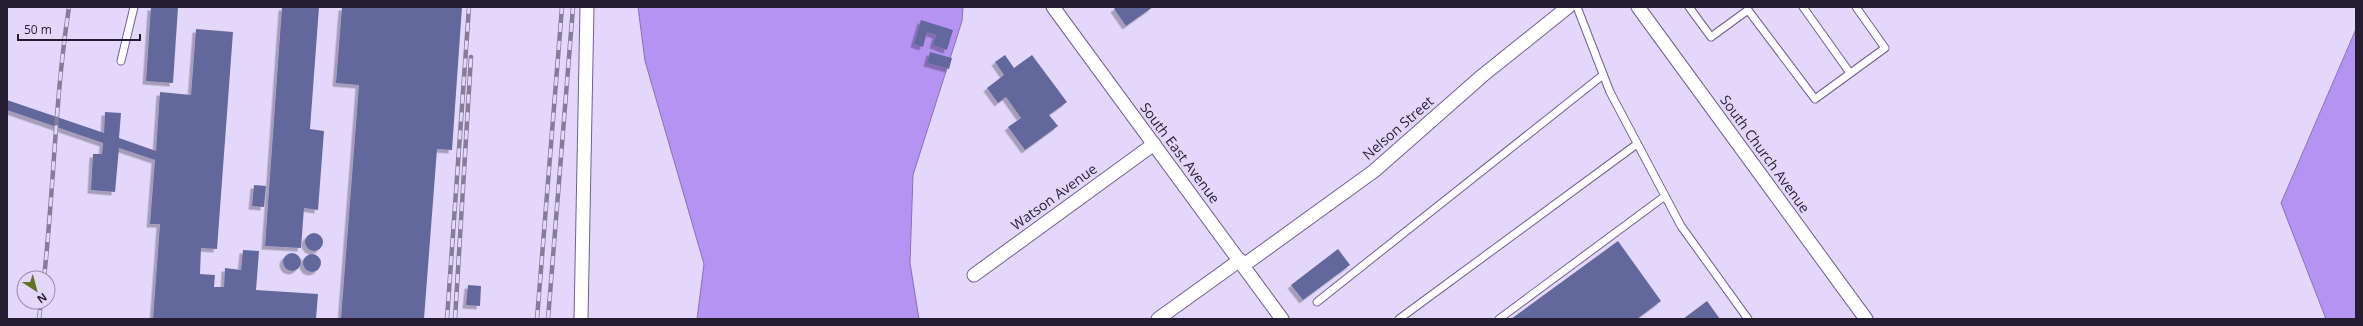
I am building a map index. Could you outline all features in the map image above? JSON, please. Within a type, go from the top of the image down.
[{"type":"street","points":[[581,319],[587,7]]},
{"type":"street","name":"South East Avenue","points":[[1053,7],[1282,319]]},
{"type":"street","name":"Nelson Street","points":[[1158,319],[1242,263],[1374,171],[1482,76],[1568,7]]},
{"type":"street","name":"South Church Avenue","points":[[1638,7],[1866,319]]},
{"type":"street","name":"Watson Avenue","points":[[974,275],[1154,144]]},
{"type":"lane","points":[[121,61],[134,7]]},
{"type":"lane","points":[[1577,7],[1610,92],[1681,226],[1748,319]]},
{"type":"lane","points":[[1689,7],[1711,37],[1747,9],[1815,99],[1885,48],[1856,7]]},
{"type":"lane","points":[[1803,7],[1850,73]]},
{"type":"lane","points":[[1317,302],[1603,75]]},
{"type":"lane","points":[[1399,319],[1637,144]]},
{"type":"lane","points":[[1499,319],[1665,196]]},
{"type":"shaded area","points":[[638,7],[963,7],[962,21],[913,175],[910,263],[919,319],[697,319],[704,264],[645,61]]},
{"type":"shaded area","points":[[2356,29],[2356,319],[2326,319],[2281,203]]},
{"type":"building","points":[[151,7],[178,7],[173,83],[146,81]]},
{"type":"building","points":[[282,7],[319,7],[310,129],[324,131],[318,210],[304,208],[301,248],[265,246]]},
{"type":"building","points":[[342,7],[462,7],[452,150],[437,149],[424,319],[341,319],[359,85],[336,83]]},
{"type":"building","points":[[1116,7],[1153,7],[1126,26],[1114,9]]},
{"type":"building","points":[[921,20],[953,30],[947,50],[933,45],[936,35],[927,32],[923,47],[914,44]]},
{"type":"building","points":[[196,29],[233,32],[217,249],[201,248],[200,274],[215,275],[214,287],[224,287],[225,268],[241,270],[243,250],[259,251],[256,290],[318,294],[316,319],[153,319],[160,224],[150,224],[155,160],[119,148],[115,192],[91,190],[93,154],[102,154],[103,143],[7,110],[7,100],[104,133],[105,112],[121,113],[119,138],[156,151],[160,92],[191,95]]},
{"type":"building","points":[[930,52],[952,58],[949,69],[927,63]]},
{"type":"building","points":[[1005,55],[1014,68],[1032,55],[1067,102],[1049,115],[1058,126],[1025,150],[1008,127],[1021,118],[1006,97],[998,103],[987,88],[1004,75],[995,62]]},
{"type":"building","points":[[254,185],[266,186],[264,207],[252,206]]},
{"type":"building","points":[[314,233],[320,236],[323,242],[320,248],[314,251],[308,248],[305,242],[308,236]]},
{"type":"building","points":[[1618,241],[1661,301],[1637,319],[1511,319]]},
{"type":"building","points":[[1338,249],[1350,265],[1303,300],[1291,285]]},
{"type":"building","points":[[292,253],[298,256],[301,262],[298,268],[292,271],[286,268],[283,262],[286,256]]},
{"type":"building","points":[[312,254],[318,257],[321,263],[318,269],[312,272],[306,269],[303,263],[306,257]]},
{"type":"building","points":[[468,285],[481,286],[480,306],[466,305]]},
{"type":"building","points":[[1707,301],[1720,319],[1683,319]]},
{"type":"railway","points":[[45,270],[64,41],[69,7]]},
{"type":"railway","points":[[447,319],[469,7]]},
{"type":"railway","points":[[537,319],[562,7]]},
{"type":"railway","points":[[548,319],[573,7]]},
{"type":"railway","points":[[455,319],[471,57]]},
{"type":"railway","points":[[39,319],[40,310]]}]
